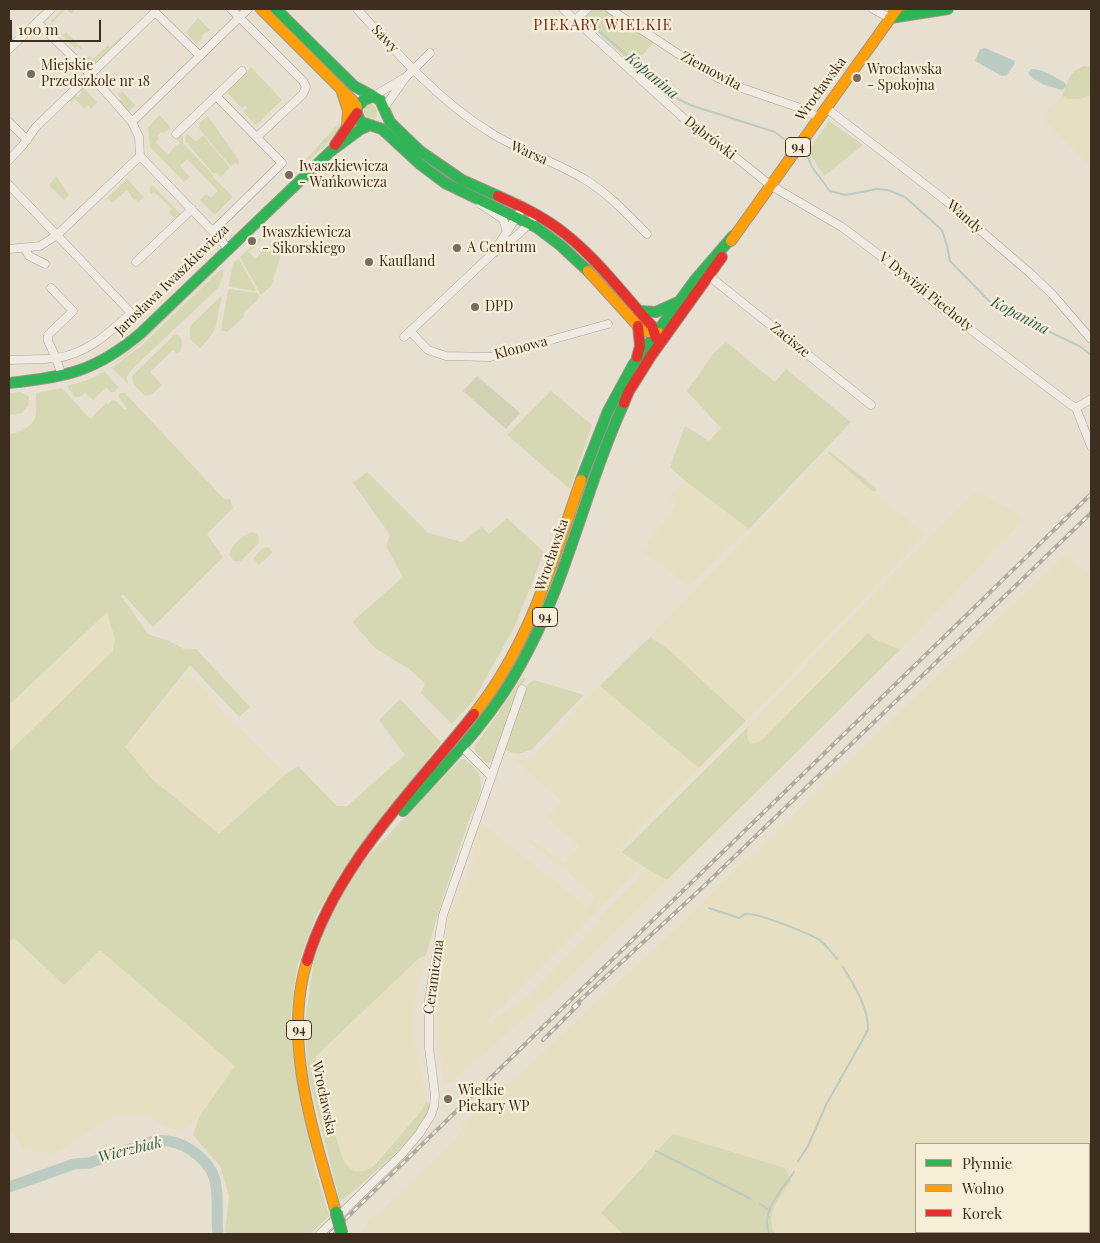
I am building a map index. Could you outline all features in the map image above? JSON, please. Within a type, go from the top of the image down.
[{"type":"main road","points":[[261,9],[340,88],[357,110],[359,120],[369,126],[382,130],[435,176],[473,198],[520,212]]},
{"type":"main road","points":[[276,9],[354,86],[380,100],[394,126],[434,162],[462,180],[533,219],[557,228],[576,244],[652,326],[655,333],[655,345],[652,356]]},
{"type":"main road","points":[[901,9],[907,13],[916,14]]},
{"type":"main road","points":[[894,14],[916,14],[948,9]]},
{"type":"main road","name":"Wrocławska","points":[[359,858],[462,747],[501,698],[538,634],[617,417],[629,391],[709,276],[733,236],[894,14]]},
{"type":"main road","points":[[340,88],[348,110],[347,126]]},
{"type":"main road","points":[[357,110],[364,100],[374,96]]},
{"type":"main road","points":[[369,126],[379,122],[383,117],[384,109]]},
{"type":"main road","name":"Jarosława Iwaszkiewicza","points":[[330,151],[357,110]]},
{"type":"main road","name":"Jarosława Iwaszkiewicza","points":[[9,383],[62,376],[96,365],[122,349],[330,151],[361,129],[369,126]]},
{"type":"main road","points":[[533,219],[572,255],[638,326],[655,333],[671,328]]},
{"type":"main road","name":"Wrocławska","points":[[342,1234],[308,1102],[302,1075],[299,1047],[300,995],[304,970],[315,933],[332,897],[364,849],[479,708],[512,658],[538,605],[602,425],[619,387],[678,302],[715,254],[733,236]]},
{"type":"main road","points":[[640,311],[656,312],[678,302]]},
{"type":"main road","points":[[637,359],[640,346],[638,326]]},
{"type":"street","points":[[9,49],[51,9]]},
{"type":"street","points":[[231,9],[303,81],[306,87],[303,94],[256,137]]},
{"type":"street","points":[[132,122],[248,9]]},
{"type":"street","name":"Sawy","points":[[357,9],[412,69]]},
{"type":"street","name":"Dąbrówki","points":[[562,9],[700,133],[724,148],[770,186]]},
{"type":"street","points":[[576,20],[587,9]]},
{"type":"street","name":"Ziemowita","points":[[610,9],[714,76],[733,85],[806,110],[823,113]]},
{"type":"street","points":[[873,9],[894,14]]},
{"type":"street","points":[[9,160],[36,127],[154,12],[200,56]]},
{"type":"street","points":[[37,22],[90,74],[132,122],[139,137],[140,156],[213,231],[227,249]]},
{"type":"street","points":[[384,109],[412,69],[430,53]]},
{"type":"street","name":"Warsa","points":[[412,69],[463,113],[486,130],[506,142],[570,171],[596,187],[647,234]]},
{"type":"street","points":[[178,133],[242,71]]},
{"type":"street","points":[[374,96],[406,77]]},
{"type":"street","points":[[213,231],[282,163],[216,96]]},
{"type":"street","name":"Wandy","points":[[823,113],[945,200],[1024,267],[1052,294],[1091,339]]},
{"type":"street","points":[[9,122],[27,140]]},
{"type":"street","points":[[9,249],[40,246],[57,235],[140,156]]},
{"type":"street","points":[[9,185],[133,315],[96,343],[56,358],[9,360]]},
{"type":"street","name":"V Dywizji Piechoty","points":[[770,186],[842,227],[886,260],[939,306],[1076,408]]},
{"type":"street","points":[[473,198],[503,219],[507,232]]},
{"type":"street","points":[[136,262],[192,210]]},
{"type":"street","points":[[492,254],[520,212]]},
{"type":"street","points":[[404,337],[492,254],[508,244],[533,219]]},
{"type":"street","points":[[24,248],[29,256],[44,264]]},
{"type":"street","name":"Zacisze","points":[[709,276],[871,405]]},
{"type":"street","points":[[51,288],[73,311],[48,335],[48,341],[62,376]]},
{"type":"street","name":"Klonowa","points":[[410,330],[428,350],[446,356],[490,357],[608,324]]},
{"type":"street","points":[[1091,398],[1076,408],[1091,446]]},
{"type":"street","name":"Ceramiczna","points":[[320,1234],[402,1154],[419,1134],[431,1115],[435,1095],[429,1047],[429,1000],[443,915],[522,689]]},
{"type":"street","points":[[462,747],[491,776]]},
{"type":"shaded area","points":[[985,48],[1015,61],[1007,75],[1002,76],[975,61],[980,49]]},
{"type":"shaded area","points":[[1031,69],[1040,70],[1053,76],[1065,83],[1066,87],[1062,90],[1039,82],[1028,73]]},
{"type":"shaded area","points":[[1091,95],[1091,168],[1042,117],[1062,96],[1067,99],[1079,99]]},
{"type":"shaded area","points":[[828,452],[872,491],[926,534],[746,721],[668,649],[650,637]]},
{"type":"shaded area","points":[[684,480],[749,529],[689,586],[642,551],[676,505],[670,498]]},
{"type":"shaded area","points":[[975,490],[1025,518],[902,648],[899,649],[874,639],[868,634],[761,741],[751,744],[747,739],[749,726],[850,618]]},
{"type":"shaded area","points":[[1066,554],[1091,576],[1091,1234],[363,1234],[361,1229],[458,1137],[464,1123],[691,915],[822,786]]},
{"type":"shaded area","points":[[107,611],[115,639],[113,651],[9,752],[9,705]]},
{"type":"shaded area","points":[[187,673],[286,774],[219,834],[151,778],[125,748]]},
{"type":"shaded area","points":[[600,686],[699,768],[620,849],[641,867],[481,1028],[532,992],[584,938],[646,866],[667,880],[560,987],[450,1083],[446,1084],[437,1039],[437,1014],[446,932],[451,910],[466,880],[474,856],[474,839],[479,821],[587,907],[595,897],[566,870],[526,841],[527,839],[532,840],[565,863],[579,846],[546,817],[560,804],[560,800],[515,759],[531,757]]},
{"type":"shaded area","points":[[14,938],[64,985],[100,949],[235,1066],[199,1117],[186,1127],[178,1130],[166,1127],[144,1114],[118,1116],[104,1121],[60,1150],[48,1154],[27,1151],[22,1148],[18,1139],[9,1130],[9,943]]},
{"type":"shaded area","points":[[426,955],[415,1000],[415,1044],[427,1101],[422,1110],[385,1155],[366,1171],[357,1172],[350,1169],[343,1160],[321,1089],[315,1057],[419,957]]},
{"type":"green space","points":[[63,9],[66,9],[52,23],[63,35],[66,32],[81,49],[78,46],[75,48],[52,26],[51,21]]},
{"type":"green space","points":[[66,9],[72,9],[74,11],[71,14]]},
{"type":"green space","points":[[589,9],[604,9],[654,42],[633,65],[582,18]]},
{"type":"green space","points":[[198,18],[210,30],[207,33],[205,32],[196,44],[186,32]]},
{"type":"green space","points":[[122,37],[121,40],[96,64],[85,59],[89,56],[93,59]]},
{"type":"green space","points":[[1085,66],[1091,67],[1091,95],[1079,99],[1067,99],[1062,96],[1072,74]]},
{"type":"green space","points":[[251,67],[282,100],[256,125],[243,112],[247,108],[245,105],[242,108],[226,91]]},
{"type":"green space","points":[[83,87],[97,102],[91,109],[88,105],[84,109],[75,99],[71,103],[69,100],[75,94],[78,97],[82,93],[80,90]]},
{"type":"green space","points":[[122,91],[135,105],[128,113],[118,102],[121,99],[118,95]]},
{"type":"green space","points":[[372,104],[376,108],[377,117],[373,120],[367,118],[364,113],[364,105]]},
{"type":"green space","points":[[159,115],[170,126],[170,129],[163,133],[161,132],[157,136],[159,139],[156,142],[168,155],[175,146],[180,144],[176,138],[181,134],[183,136],[183,143],[213,175],[213,178],[233,197],[215,215],[200,200],[206,194],[211,198],[218,191],[187,159],[180,166],[190,177],[184,182],[150,147],[148,128]]},
{"type":"green space","points":[[208,116],[240,162],[238,165],[235,163],[231,166],[198,127],[199,123]]},
{"type":"green space","points":[[829,121],[863,145],[824,176],[808,151]]},
{"type":"green space","points":[[338,124],[342,125],[333,137],[301,167],[300,166]]},
{"type":"green space","points":[[188,134],[196,142],[203,135],[230,168],[220,177],[217,173],[213,173],[186,142],[185,137]]},
{"type":"green space","points":[[56,176],[69,195],[64,200],[49,185]]},
{"type":"green space","points":[[127,179],[144,197],[138,202],[134,200],[127,190],[112,203],[107,198]]},
{"type":"green space","points":[[152,185],[182,215],[175,218],[169,213],[172,209],[154,192],[151,194],[149,190]]},
{"type":"green space","points":[[265,233],[265,237],[249,252],[255,259],[267,247],[275,252],[284,243],[284,245],[271,286],[261,295],[240,257]]},
{"type":"green space","points":[[239,259],[255,291],[230,287],[229,285],[233,263]]},
{"type":"green space","points":[[224,269],[218,288],[131,370],[127,377],[128,384],[112,368],[141,346],[220,270]]},
{"type":"green space","points":[[217,270],[136,348],[108,368],[137,345]]},
{"type":"green space","points":[[230,289],[258,293],[259,296],[258,300],[245,311],[243,318],[227,332],[221,330],[228,291]]},
{"type":"green space","points":[[221,296],[222,299],[215,330],[200,348],[190,339],[190,326]]},
{"type":"green space","points":[[176,334],[181,339],[181,351],[177,354],[173,350],[150,372],[162,385],[151,395],[145,396],[133,384],[132,376]]},
{"type":"green space","points":[[726,342],[775,382],[786,369],[851,422],[749,529],[684,480],[670,467],[685,426],[709,441],[721,428],[687,391],[713,354]]},
{"type":"green space","points":[[105,372],[118,387],[115,392],[111,392],[106,387],[93,400],[85,393],[75,397],[67,386],[85,381]]},
{"type":"green space","points":[[477,376],[520,413],[506,429],[463,391]]},
{"type":"green space","points":[[62,388],[90,419],[106,403],[108,405],[112,400],[116,401],[125,410],[127,408],[118,396],[120,393],[125,393],[225,500],[230,499],[233,508],[207,534],[223,557],[153,627],[123,594],[121,596],[148,634],[169,641],[184,649],[196,649],[250,707],[239,717],[190,665],[125,747],[151,778],[219,834],[286,774],[298,766],[337,806],[347,806],[405,755],[379,720],[400,699],[441,742],[339,875],[316,916],[297,967],[291,1012],[294,1062],[315,1169],[329,1216],[310,1234],[225,1234],[229,1196],[220,1166],[193,1135],[199,1117],[235,1066],[100,950],[64,985],[14,938],[9,943],[9,752],[113,651],[115,639],[107,612],[9,705],[9,434],[22,430],[33,422],[36,414],[36,393]]},
{"type":"green space","points":[[551,391],[592,425],[570,489],[507,435]]},
{"type":"green space","points":[[21,392],[29,397],[28,406],[21,413],[9,415],[9,393]]},
{"type":"green space","points":[[829,451],[876,488],[876,491],[872,491],[828,453]]},
{"type":"green space","points":[[367,472],[428,533],[462,542],[482,527],[489,534],[507,518],[544,552],[515,626],[473,701],[452,724],[421,693],[425,683],[409,669],[376,649],[352,622],[403,577],[386,546],[390,535],[353,483]]},
{"type":"green space","points":[[252,532],[258,534],[259,543],[241,561],[234,561],[229,555],[232,548],[241,538]]},
{"type":"green space","points":[[268,547],[273,552],[259,565],[253,558],[263,548]]},
{"type":"green space","points":[[868,633],[874,639],[899,649],[902,648],[667,880],[622,852],[749,726],[747,735],[750,744],[761,741]]},
{"type":"green space","points":[[650,637],[668,649],[746,721],[699,768],[600,686]]},
{"type":"green space","points":[[522,678],[527,678],[520,686],[494,757],[490,763],[485,763],[475,751],[475,746]]},
{"type":"green space","points":[[534,680],[584,695],[532,749],[519,754],[507,751],[504,747],[524,692],[528,684]]},
{"type":"green space","points":[[464,759],[479,774],[481,787],[435,922],[426,955],[419,958],[315,1057],[321,1089],[343,1160],[350,1168],[357,1172],[375,1165],[422,1110],[427,1101],[429,1106],[425,1117],[417,1129],[391,1158],[340,1201],[308,1075],[305,1023],[314,959],[326,925],[353,875],[366,858],[460,760]]},
{"type":"green space","points":[[673,1134],[785,1168],[791,1181],[774,1206],[771,1219],[775,1234],[623,1234],[601,1213]]},
{"type":"waterway","name":"Kopanina","points":[[585,19],[678,99],[690,105],[775,132],[784,139]]},
{"type":"waterway","name":"Kopanina","points":[[807,155],[812,167],[830,191],[846,195],[877,189],[888,190],[905,197],[942,230],[950,261],[992,304],[1081,347],[1091,355]]},
{"type":"waterway","points":[[709,908],[739,918],[745,914],[760,916],[796,929],[821,941],[837,959]]},
{"type":"waterway","points":[[798,1161],[808,1146],[826,1105],[868,1030],[863,1005],[843,967]]},
{"type":"waterway","name":"Wierzbiak","points":[[9,1187],[74,1164],[89,1163],[154,1141],[164,1140],[173,1142],[191,1150],[210,1168],[216,1188],[218,1234]]},
{"type":"waterway","points":[[656,1151],[751,1199]]},
{"type":"waterway","points":[[769,1234],[767,1217],[770,1209],[778,1193],[794,1172]]},
{"type":"waterway","points":[[760,1204],[769,1210]]},
{"type":"railway","points":[[330,1234],[1091,494]]},
{"type":"railway","points":[[573,1007],[704,886],[1091,513]]},
{"type":"railway","points":[[543,1040],[579,1004]]},
{"type":"traffic: fast","points":[[276,9],[354,86],[380,100],[390,122],[420,151],[462,180],[498,196]]},
{"type":"traffic: fast","points":[[890,18],[948,9]]},
{"type":"traffic: fast","points":[[374,96],[364,100],[357,107],[357,114],[361,122],[382,129],[421,165],[445,183],[536,227],[560,245],[588,271]]},
{"type":"traffic: fast","points":[[9,383],[48,378],[80,370],[95,364],[125,346],[141,333],[331,151],[368,126]]},
{"type":"traffic: fast","points":[[581,480],[608,411],[633,365],[695,280],[733,236]]},
{"type":"traffic: fast","points":[[640,311],[656,312],[678,302]]},
{"type":"traffic: fast","points":[[403,811],[482,723],[521,664],[551,601],[610,435],[624,403]]},
{"type":"traffic: fast","points":[[336,1212],[342,1234]]},
{"type":"traffic: slow","points":[[261,9],[357,107]]},
{"type":"traffic: slow","points":[[731,241],[897,9]]},
{"type":"traffic: slow","points":[[342,92],[348,110],[347,126]]},
{"type":"traffic: slow","points":[[588,271],[638,326],[649,332],[659,333]]},
{"type":"traffic: slow","points":[[474,714],[493,688],[525,631],[538,602],[581,480]]},
{"type":"traffic: slow","points":[[307,961],[300,992],[299,1056],[311,1119],[336,1212]]},
{"type":"traffic: jam","points":[[335,145],[357,113]]},
{"type":"traffic: jam","points":[[498,196],[528,210],[570,237],[607,274],[652,326],[656,338]]},
{"type":"traffic: jam","points":[[624,403],[629,391],[651,356],[722,257]]},
{"type":"traffic: jam","points":[[637,357],[640,346],[638,326]]},
{"type":"traffic: jam","points":[[307,961],[320,926],[356,861],[378,830],[474,714]]},
{"type":"place","name":"Miejskie Przedszkole nr 18","points":[[31,74]]},
{"type":"place","name":"Wrocławska - Spokojna","points":[[857,78]]},
{"type":"place","name":"Iwaszkiewicza - Wańkowicza","points":[[289,175]]},
{"type":"place","name":"Iwaszkiewicza - Sikorskiego","points":[[252,241]]},
{"type":"place","name":"A Centrum","points":[[457,248]]},
{"type":"place","name":"Kaufland","points":[[369,262]]},
{"type":"place","name":"DPD","points":[[475,307]]},
{"type":"place","name":"Wielkie Piekary WP","points":[[448,1099]]},
{"type":"district","name":"PIEKARY WIELKIE","points":[[603,25]]}]
